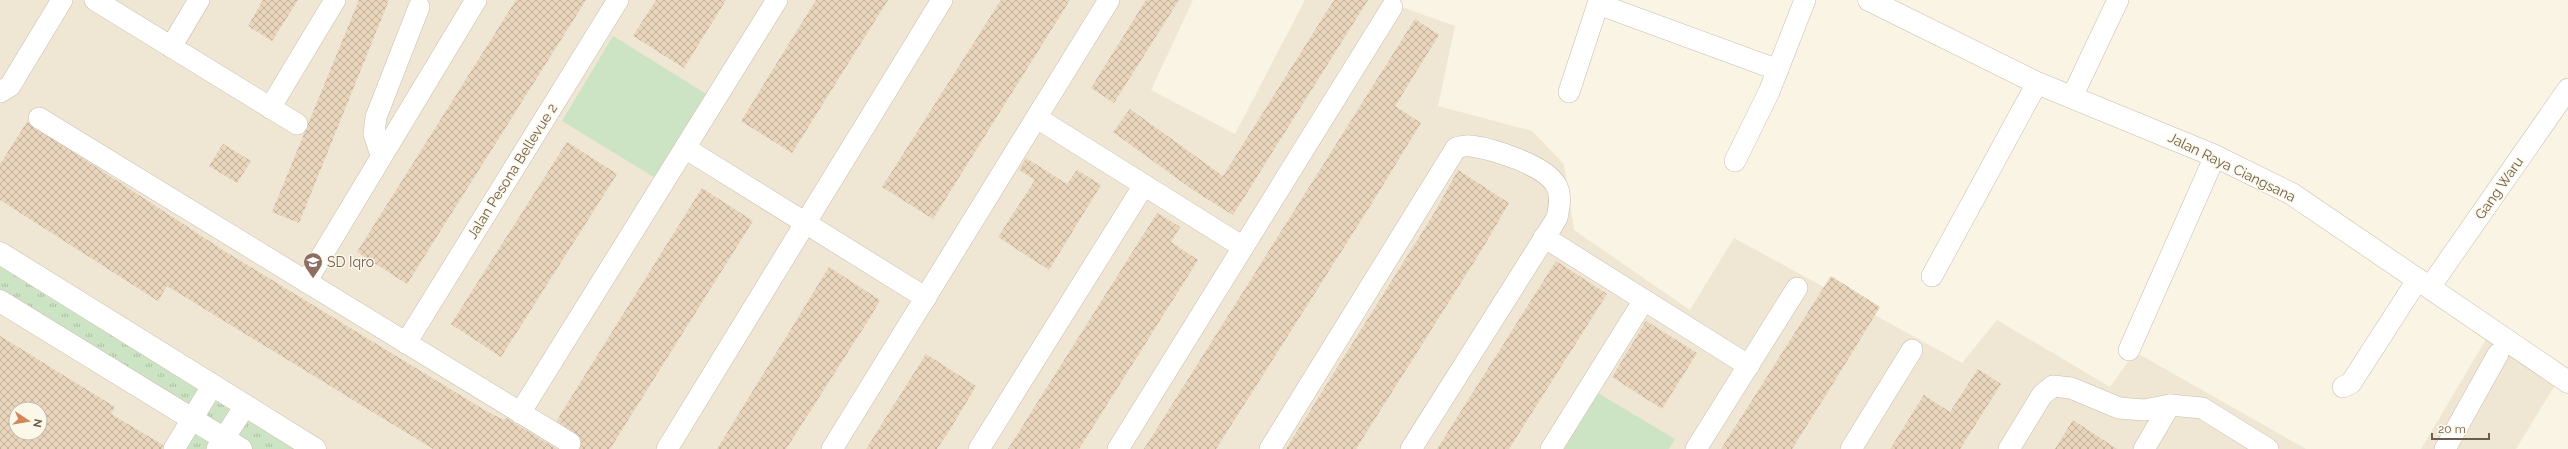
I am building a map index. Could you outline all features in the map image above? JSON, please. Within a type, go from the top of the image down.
[{"type":"main road","name":"Jalan Raya Ciangsana","points":[[1869,0],[2036,84],[2072,96],[2215,156],[2292,194],[2568,382]]},
{"type":"main road","points":[[0,253],[315,449]]},
{"type":"main road","points":[[0,301],[193,419],[227,445]]},
{"type":"street","points":[[0,92],[10,86],[62,0]]},
{"type":"street","points":[[95,0],[297,124]]},
{"type":"street","points":[[171,47],[199,0]]},
{"type":"street","points":[[270,108],[335,0]]},
{"type":"street","points":[[306,282],[476,0]]},
{"type":"street","name":"Jalan Pesona Bellevue 2","points":[[406,343],[618,0]]},
{"type":"street","points":[[520,413],[777,0]]},
{"type":"street","points":[[667,449],[942,0]]},
{"type":"street","points":[[832,449],[1109,0]]},
{"type":"street","points":[[1735,161],[1778,70],[1805,0]]},
{"type":"street","points":[[2072,96],[2118,0]]},
{"type":"street","points":[[1569,92],[1598,2],[1778,70]]},
{"type":"street","points":[[382,155],[374,134],[376,118],[419,6]]},
{"type":"street","points":[[1118,449],[1392,7]]},
{"type":"street","points":[[1932,276],[2036,84]]},
{"type":"street","name":"Gang Waru","points":[[2343,387],[2351,383],[2568,89]]},
{"type":"street","points":[[39,118],[570,443]]},
{"type":"street","points":[[1037,118],[1243,247]]},
{"type":"street","points":[[1270,449],[1456,148],[1469,146],[1519,160],[1540,171],[1556,185],[1560,197],[1557,218],[1411,449]]},
{"type":"street","points":[[685,148],[926,298]]},
{"type":"street","points":[[2129,350],[2215,156]]},
{"type":"street","points":[[979,449],[1144,185]]},
{"type":"street","points":[[1544,237],[1748,366]]},
{"type":"street","points":[[1696,449],[1797,288]]},
{"type":"street","points":[[1551,449],[1644,300]]},
{"type":"street","points":[[1851,449],[1912,350]]},
{"type":"street","points":[[2444,449],[2498,354]]},
{"type":"street","points":[[174,449],[212,386]]},
{"type":"street","points":[[2010,449],[2042,395],[2053,386],[2071,388],[2119,408],[2144,410],[2170,405],[2202,408],[2268,449]]},
{"type":"street","points":[[2144,449],[2170,405]]},
{"type":"street","points":[[227,445],[245,406]]},
{"type":"shaded area","points":[[0,0],[1193,0],[1151,90],[1235,134],[1305,0],[1382,0],[1455,26],[1438,106],[1532,131],[1564,164],[1574,230],[1690,310],[1734,238],[1962,363],[1997,320],[2110,387],[2135,352],[2306,449],[0,449]]},
{"type":"shaded area","points":[[2488,336],[2555,385],[2516,449],[2421,449]]},
{"type":"green space","points":[[613,36],[708,95],[657,179],[562,121]]},
{"type":"green space","points":[[0,253],[315,449],[174,449],[192,421],[0,311]]},
{"type":"green space","points":[[1591,389],[1675,439],[1669,449],[1555,449]]},
{"type":"building","points":[[263,0],[298,0],[272,41],[248,26]]},
{"type":"building","points":[[359,0],[389,0],[299,223],[272,212]]},
{"type":"building","points":[[516,0],[586,0],[407,284],[357,252]]},
{"type":"building","points":[[656,0],[726,0],[684,68],[633,36]]},
{"type":"building","points":[[816,0],[888,0],[792,153],[741,121]]},
{"type":"building","points":[[1001,0],[1070,0],[933,219],[882,187]]},
{"type":"building","points":[[1146,0],[1179,0],[1114,103],[1091,88]]},
{"type":"building","points":[[1334,0],[1368,0],[1233,215],[1193,190],[1113,132],[1130,109],[1223,176]]},
{"type":"building","points":[[1415,19],[1439,35],[1395,106],[1421,123],[1367,211],[1216,449],[1144,449]]},
{"type":"building","points":[[27,122],[226,252],[486,411],[504,420],[506,418],[557,449],[433,449],[167,286],[158,301],[0,200],[0,164]]},
{"type":"building","points":[[567,142],[617,174],[501,357],[451,324]]},
{"type":"building","points":[[223,144],[251,161],[237,183],[209,166]]},
{"type":"building","points":[[1026,158],[1067,184],[1077,170],[1101,185],[1049,270],[998,237],[1035,180],[1019,170]]},
{"type":"building","points":[[1458,170],[1509,203],[1481,251],[1356,449],[1286,449],[1433,215]]},
{"type":"building","points":[[702,188],[753,221],[610,449],[580,449],[580,437],[557,421]]},
{"type":"building","points":[[1157,213],[1180,227],[1171,242],[1198,260],[1079,449],[1008,449]]},
{"type":"building","points":[[1556,261],[1607,294],[1516,438],[1509,449],[1437,449]]},
{"type":"building","points":[[829,267],[880,300],[871,316],[786,449],[717,449]]},
{"type":"building","points":[[1831,276],[1880,307],[1792,449],[1721,449]]},
{"type":"building","points":[[1646,321],[1697,353],[1662,409],[1612,377]]},
{"type":"building","points":[[0,336],[115,407],[111,414],[163,445],[162,449],[0,449]]},
{"type":"building","points":[[926,354],[976,386],[949,431],[937,449],[866,449]]},
{"type":"building","points":[[1978,369],[2001,384],[1960,449],[1890,449],[1924,395],[1950,412]]},
{"type":"building","points":[[2073,420],[2117,449],[2055,449]]},
{"type":"place","name":"SD Iqro","points":[[313,279]]}]
